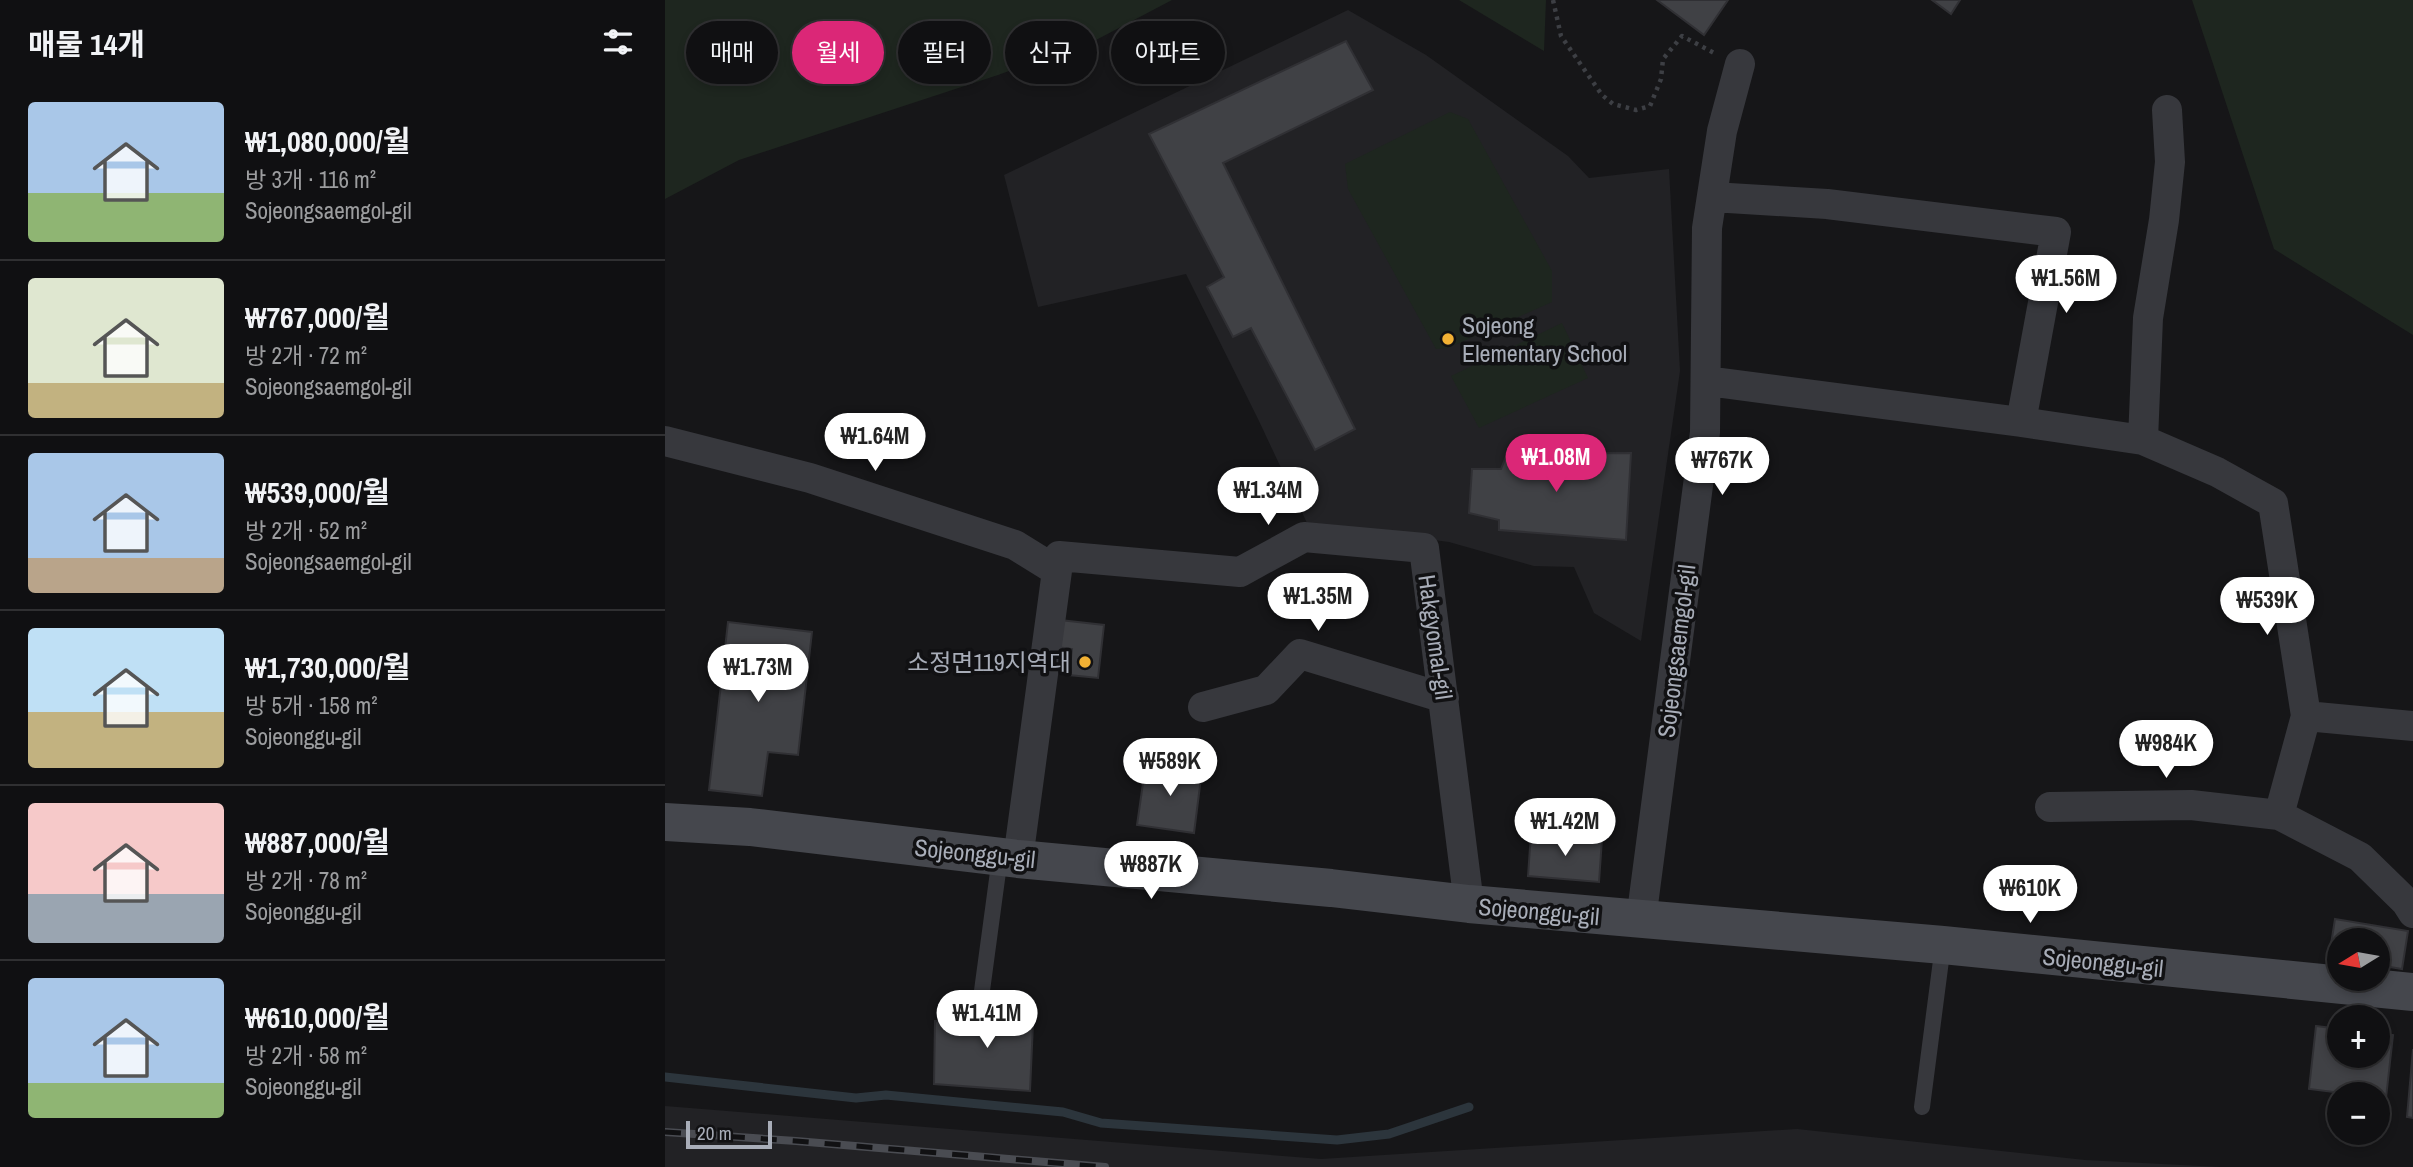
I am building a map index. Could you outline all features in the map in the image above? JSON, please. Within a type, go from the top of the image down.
[{"type":"street","name":"Sojeongsaemgol-gil","points":[[1641,920],[1705,432],[1707,228],[1722,131],[1739,68]]},
{"type":"street","points":[[2143,440],[2148,318],[2164,220],[2170,162],[2167,110]]},
{"type":"street","points":[[1712,197],[1827,204],[2056,232],[2021,422]]},
{"type":"street","points":[[1707,381],[2143,440],[2217,472],[2273,503],[2306,716],[2279,815]]},
{"type":"street","points":[[665,441],[810,478],[1015,545],[1057,571],[1009,858]]},
{"type":"street","name":"Hakgyomal-gil","points":[[1057,571],[1059,556],[1240,572],[1304,537],[1424,548],[1469,904]]},
{"type":"street","points":[[1203,707],[1266,690],[1300,654],[1444,698]]},
{"type":"street","points":[[2306,716],[2413,726]]},
{"type":"street","points":[[2050,807],[2191,805],[2279,815],[2360,857],[2406,902],[2413,913]]},
{"type":"street","name":"Sojeonggu-gil","points":[[665,822],[750,827],[1009,858],[1331,888],[1469,904],[1943,944],[2413,992]]},
{"type":"lane","points":[[981,998],[1009,858]]},
{"type":"lane","points":[[1921,1107],[1943,944]]},
{"type":"path","points":[[1553,0],[1561,36],[1602,95],[1613,104],[1636,110],[1650,106],[1661,79],[1663,59],[1682,36],[1739,68]]},
{"type":"shaded area","points":[[665,0],[1172,0],[1132,21],[1111,21],[1111,32],[1097,39],[1097,21],[1005,21],[1005,72],[991,77],[991,21],[898,21],[898,84],[971,84],[739,160],[665,199]]},
{"type":"shaded area","points":[[1459,0],[1546,0],[1544,51]]},
{"type":"shaded area","points":[[2192,0],[2413,0],[2413,335],[2274,249]]},
{"type":"shaded area","name":"Sojeong Elementary School","points":[[1348,10],[1426,55],[1568,156],[1589,178],[1669,169],[1680,371],[1641,641],[1594,613],[1574,567],[1534,566],[1449,542],[1307,523],[1186,274],[1038,307],[1004,175],[1194,84],[1225,84],[1225,69]]},
{"type":"shaded area","points":[[1450,112],[1468,119],[1552,271],[1552,302],[1448,348],[1436,349],[1348,189],[1345,164]]},
{"type":"shaded area","points":[[1562,323],[1588,378],[1479,428],[1451,376]]},
{"type":"shaded area","points":[[665,1106],[1321,1159],[1797,1129],[2085,1160],[2220,1167],[665,1167]]},
{"type":"building","points":[[1657,0],[1728,0],[1704,35]]},
{"type":"building","points":[[1932,0],[1960,0],[1951,14]]},
{"type":"building","points":[[1346,41],[1373,90],[1223,163],[1355,429],[1315,450],[1251,328],[1233,337],[1207,287],[1224,277],[1149,134]]},
{"type":"building","points":[[1631,453],[1626,540],[1499,530],[1499,520],[1469,513],[1472,469],[1501,469],[1507,454]]},
{"type":"building","name":"소정면119지역대","points":[[1060,620],[1104,625],[1098,678],[1069,675],[1072,649],[1057,647]]},
{"type":"building","points":[[728,622],[812,632],[798,755],[768,752],[762,796],[709,790]]},
{"type":"building","points":[[1146,762],[1202,770],[1194,833],[1137,825]]},
{"type":"building","points":[[1531,833],[1602,839],[1599,882],[1528,876]]},
{"type":"building","points":[[2335,919],[2390,928],[2334,928]]},
{"type":"building","points":[[2391,928],[2408,931],[2402,969],[2391,967]]},
{"type":"building","points":[[997,1001],[1034,1001],[1030,1091],[934,1084],[935,1021],[993,1022]]},
{"type":"building","points":[[2316,1026],[2327,1027],[2327,1068],[2389,1068],[2388,1082],[2327,1082],[2327,1091],[2309,1089]]},
{"type":"building","points":[[2390,1035],[2393,1035],[2390,1062]]},
{"type":"building","points":[[2413,1049],[2413,1118],[2407,1117]]},
{"type":"waterway","points":[[665,1077],[856,1098],[886,1095],[1063,1112],[1101,1123],[1337,1140],[1389,1134],[1469,1107]]},
{"type":"railway","points":[[665,1132],[1105,1167]]},
{"type":"place","name":"Sojeong Elementary School","points":[[1448,339]]},
{"type":"place","name":"소정면119지역대","points":[[1085,662]]}]
